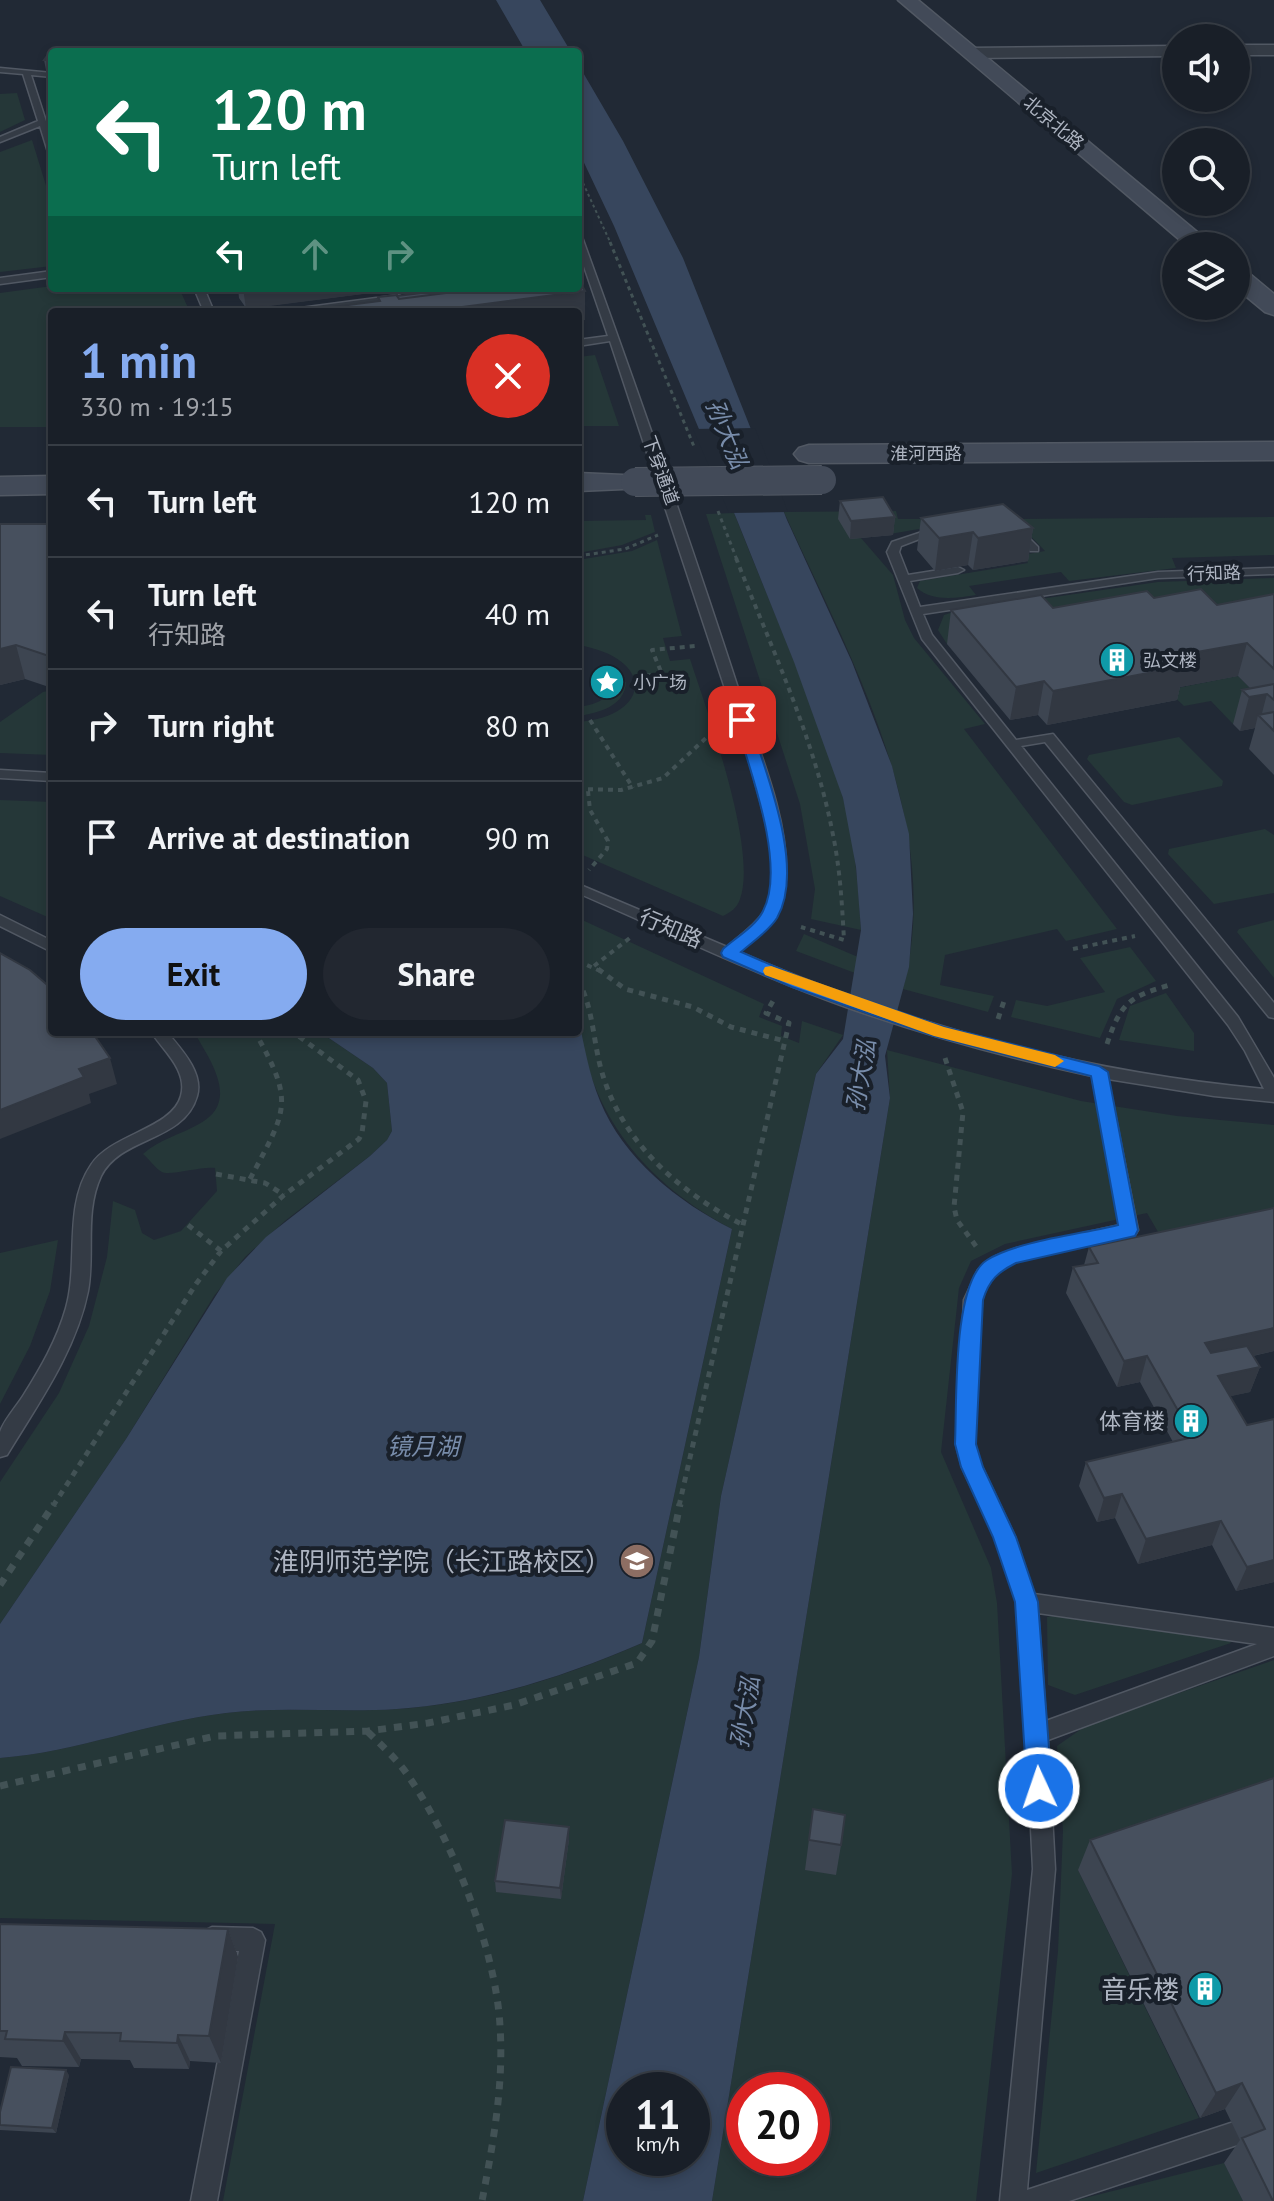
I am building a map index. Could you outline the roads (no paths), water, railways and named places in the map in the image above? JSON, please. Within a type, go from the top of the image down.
[{"type":"main road","name":"北京北路","points":[[907,0],[981,52],[1162,190]]},
{"type":"main road","name":"北京北路","points":[[928,0],[981,52],[1205,232]]},
{"type":"main road","name":"北京北路","points":[[1192,216],[1208,232]]},
{"type":"main road","name":"北京北路","points":[[1250,263],[1274,279]]},
{"type":"main road","points":[[1250,287],[1274,307]]},
{"type":"main road","name":"淮河西路","points":[[582,481],[631,469],[815,467],[1274,451]]},
{"type":"main road","name":"淮河西路","points":[[582,457],[631,469]]},
{"type":"main road","points":[[0,459],[48,459]]},
{"type":"main road","name":"淮河西路","points":[[815,467],[1274,477]]},
{"type":"main road","points":[[0,486],[48,485]]},
{"type":"street","points":[[1250,50],[1274,50]]},
{"type":"street","points":[[981,52],[1162,51]]},
{"type":"lane","points":[[0,70],[48,75]]},
{"type":"lane","points":[[26,72],[48,140]]},
{"type":"lane","points":[[0,140],[42,122]]},
{"type":"lane","name":"下穿通道","points":[[582,248],[678,514],[770,808],[779,872],[777,898],[769,917],[729,953]]},
{"type":"lane","points":[[0,281],[48,275]]},
{"type":"lane","points":[[428,294],[442,292]]},
{"type":"lane","points":[[458,292],[464,300]]},
{"type":"lane","points":[[321,308],[413,296]]},
{"type":"lane","points":[[384,299],[390,308]]},
{"type":"lane","points":[[582,342],[614,338]]},
{"type":"lane","points":[[995,525],[1014,529],[1034,549]]},
{"type":"lane","points":[[951,528],[924,533],[896,544],[893,552],[926,636],[1233,1021],[1252,1050],[1274,1095]]},
{"type":"lane","points":[[903,579],[958,570]]},
{"type":"lane","name":"行知路","points":[[916,611],[1158,575],[1274,571]]},
{"type":"lane","points":[[1014,744],[1048,737],[1274,1013]]},
{"type":"lane","points":[[0,774],[48,777]]},
{"type":"lane","name":"行知路","points":[[582,882],[798,983],[940,1032],[1099,1072],[1228,1092],[1274,1095]]},
{"type":"lane","points":[[0,920],[48,945]]},
{"type":"lane","points":[[0,1449],[49,1371],[78,1293],[84,1250],[84,1206],[97,1166],[124,1142],[169,1121],[187,1104],[190,1093],[186,1069],[162,1036]]},
{"type":"lane","points":[[1013,2201],[1044,1869],[1027,1602],[1005,1537],[972,1467],[965,1444],[973,1300],[979,1282],[991,1267],[1011,1257],[1129,1230],[1099,1072]]},
{"type":"lane","points":[[1027,1602],[1274,1637]]},
{"type":"lane","points":[[1037,1734],[1274,1647]]},
{"type":"lane","points":[[190,1939],[253,1940],[204,2201]]},
{"type":"lane","points":[[1031,2201],[1237,2133]]},
{"type":"water","points":[[496,0],[540,0],[569,48],[524,48]]},
{"type":"water","name":"孙大泓","points":[[582,71],[623,141],[683,258],[787,520],[852,662],[892,766],[909,834],[913,914],[909,967],[885,1056],[890,1098],[733,2072],[726,2072],[726,2114],[712,2201],[583,2201],[606,2093],[606,2176],[710,2176],[710,2072],[611,2072],[699,1657],[721,1496],[816,1074],[843,1039],[861,930],[856,867],[843,798],[794,662],[614,226],[582,158]]},
{"type":"water","name":"镜月湖","points":[[582,1035],[596,1091],[610,1122],[623,1141],[673,1192],[732,1229],[642,1643],[552,1677],[460,1701],[397,1709],[226,1713],[169,1723],[57,1750],[0,1758],[0,1624],[126,1439],[227,1278],[266,1237],[387,1140],[392,1131],[387,1083],[373,1068],[326,1036]]},
{"type":"place","name":"弘文楼","points":[[1117,660]]},
{"type":"place","name":"小广场","points":[[607,682]]},
{"type":"place","name":"体育楼","points":[[1191,1421]]},
{"type":"place","name":"淮阴师范学院（长江路校区）","points":[[637,1561]]},
{"type":"place","name":"音乐楼","points":[[1205,1989]]}]
